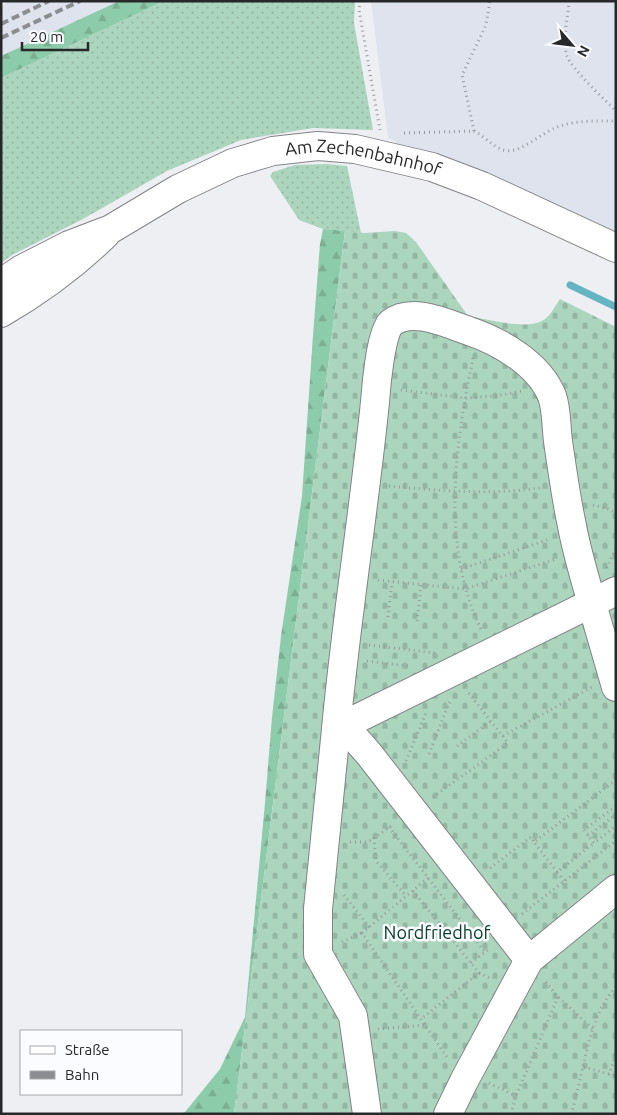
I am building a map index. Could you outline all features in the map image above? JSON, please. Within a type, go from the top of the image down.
[{"type":"street","name":"Am Zechenbahnhof","points":[[1,283],[22,269],[69,244],[111,229],[178,189],[233,163],[273,152],[318,146],[355,149],[392,144],[432,168],[482,186],[616,248]]},
{"type":"street","name":"Am Zechenbahnhof","points":[[1,313],[23,301],[78,261],[111,229]]},
{"type":"street","points":[[367,1114],[353,1016],[318,954],[318,909],[336,730],[376,387],[385,332],[391,324],[401,319],[417,316],[428,317],[478,334],[505,348],[524,361],[536,370],[545,383],[553,398],[564,485],[576,552],[604,597],[614,681]]},
{"type":"street","points":[[336,730],[449,681],[493,652],[604,597]]},
{"type":"street","points":[[336,730],[354,737],[369,754],[529,960]]},
{"type":"street","points":[[448,1114],[529,960],[616,890]]},
{"type":"path","points":[[360,1],[359,10],[370,80],[392,144],[474,131],[504,151],[520,149],[540,135],[557,127],[586,122],[616,121]]},
{"type":"path","points":[[474,131],[462,75],[486,25],[490,1]]},
{"type":"path","points":[[569,1],[565,45],[567,58],[596,92],[616,111]]},
{"type":"path","points":[[478,334],[465,398],[455,492],[457,544],[465,589],[476,618],[493,652]]},
{"type":"path","points":[[376,387],[465,398],[520,392],[545,383]]},
{"type":"path","points":[[366,484],[455,492],[504,492],[564,485]]},
{"type":"path","points":[[461,569],[553,538]]},
{"type":"path","points":[[355,578],[465,589],[576,552]]},
{"type":"path","points":[[388,617],[392,582]]},
{"type":"path","points":[[417,621],[421,585]]},
{"type":"path","points":[[368,645],[465,689],[508,743]]},
{"type":"path","points":[[429,754],[449,703],[449,681]]},
{"type":"path","points":[[395,788],[449,681]]},
{"type":"path","points":[[503,736],[614,681]]},
{"type":"path","points":[[457,746],[491,721]]},
{"type":"path","points":[[534,842],[616,780]]},
{"type":"path","points":[[594,843],[584,830],[616,806]]},
{"type":"path","points":[[588,836],[616,814]]},
{"type":"path","points":[[557,872],[616,826]]},
{"type":"path","points":[[389,827],[485,952]]},
{"type":"path","points":[[469,884],[531,837],[564,881]]},
{"type":"path","points":[[374,838],[376,861],[406,896]]},
{"type":"path","points":[[504,929],[616,841]]},
{"type":"path","points":[[428,878],[362,933],[464,1081]]},
{"type":"path","points":[[413,890],[479,973],[421,1019]]},
{"type":"path","points":[[341,891],[370,928]]},
{"type":"path","points":[[529,960],[558,997],[593,1029]]},
{"type":"path","points":[[572,1114],[579,1091],[590,1037],[598,1017],[616,987]]},
{"type":"path","points":[[511,1114],[516,1096],[558,997]]},
{"type":"path","points":[[355,1031],[425,1025]]},
{"type":"path","points":[[609,1075],[616,1054]]},
{"type":"path","points":[[584,1067],[616,1076]]},
{"type":"shaded area","points":[[12,1],[119,1],[1,56],[1,6]]},
{"type":"shaded area","points":[[371,1],[616,1],[616,235],[403,147],[388,137]]},
{"type":"green space","points":[[119,1],[164,1],[1,78],[1,56]]},
{"type":"green space","points":[[164,1],[355,1],[354,23],[373,130],[313,128],[241,140],[167,171],[83,219],[12,255],[1,263],[1,78]]},
{"type":"green space","points":[[326,164],[347,166],[361,233],[323,229],[299,220],[270,176],[273,172],[295,165]]},
{"type":"green space","points":[[323,229],[345,231],[234,1114],[181,1114],[185,1112],[220,1069],[245,1017],[272,717],[281,636],[302,496],[320,244]]},
{"type":"green space","name":"Nordfriedhof","points":[[345,231],[364,233],[395,231],[406,233],[416,242],[468,316],[516,324],[534,323],[542,321],[547,317],[560,299],[616,327],[616,1114],[234,1114]]},
{"type":"waterway","points":[[570,285],[616,307]]},
{"type":"railway","points":[[1,24],[49,1]]},
{"type":"railway","points":[[1,38],[80,1]]}]
